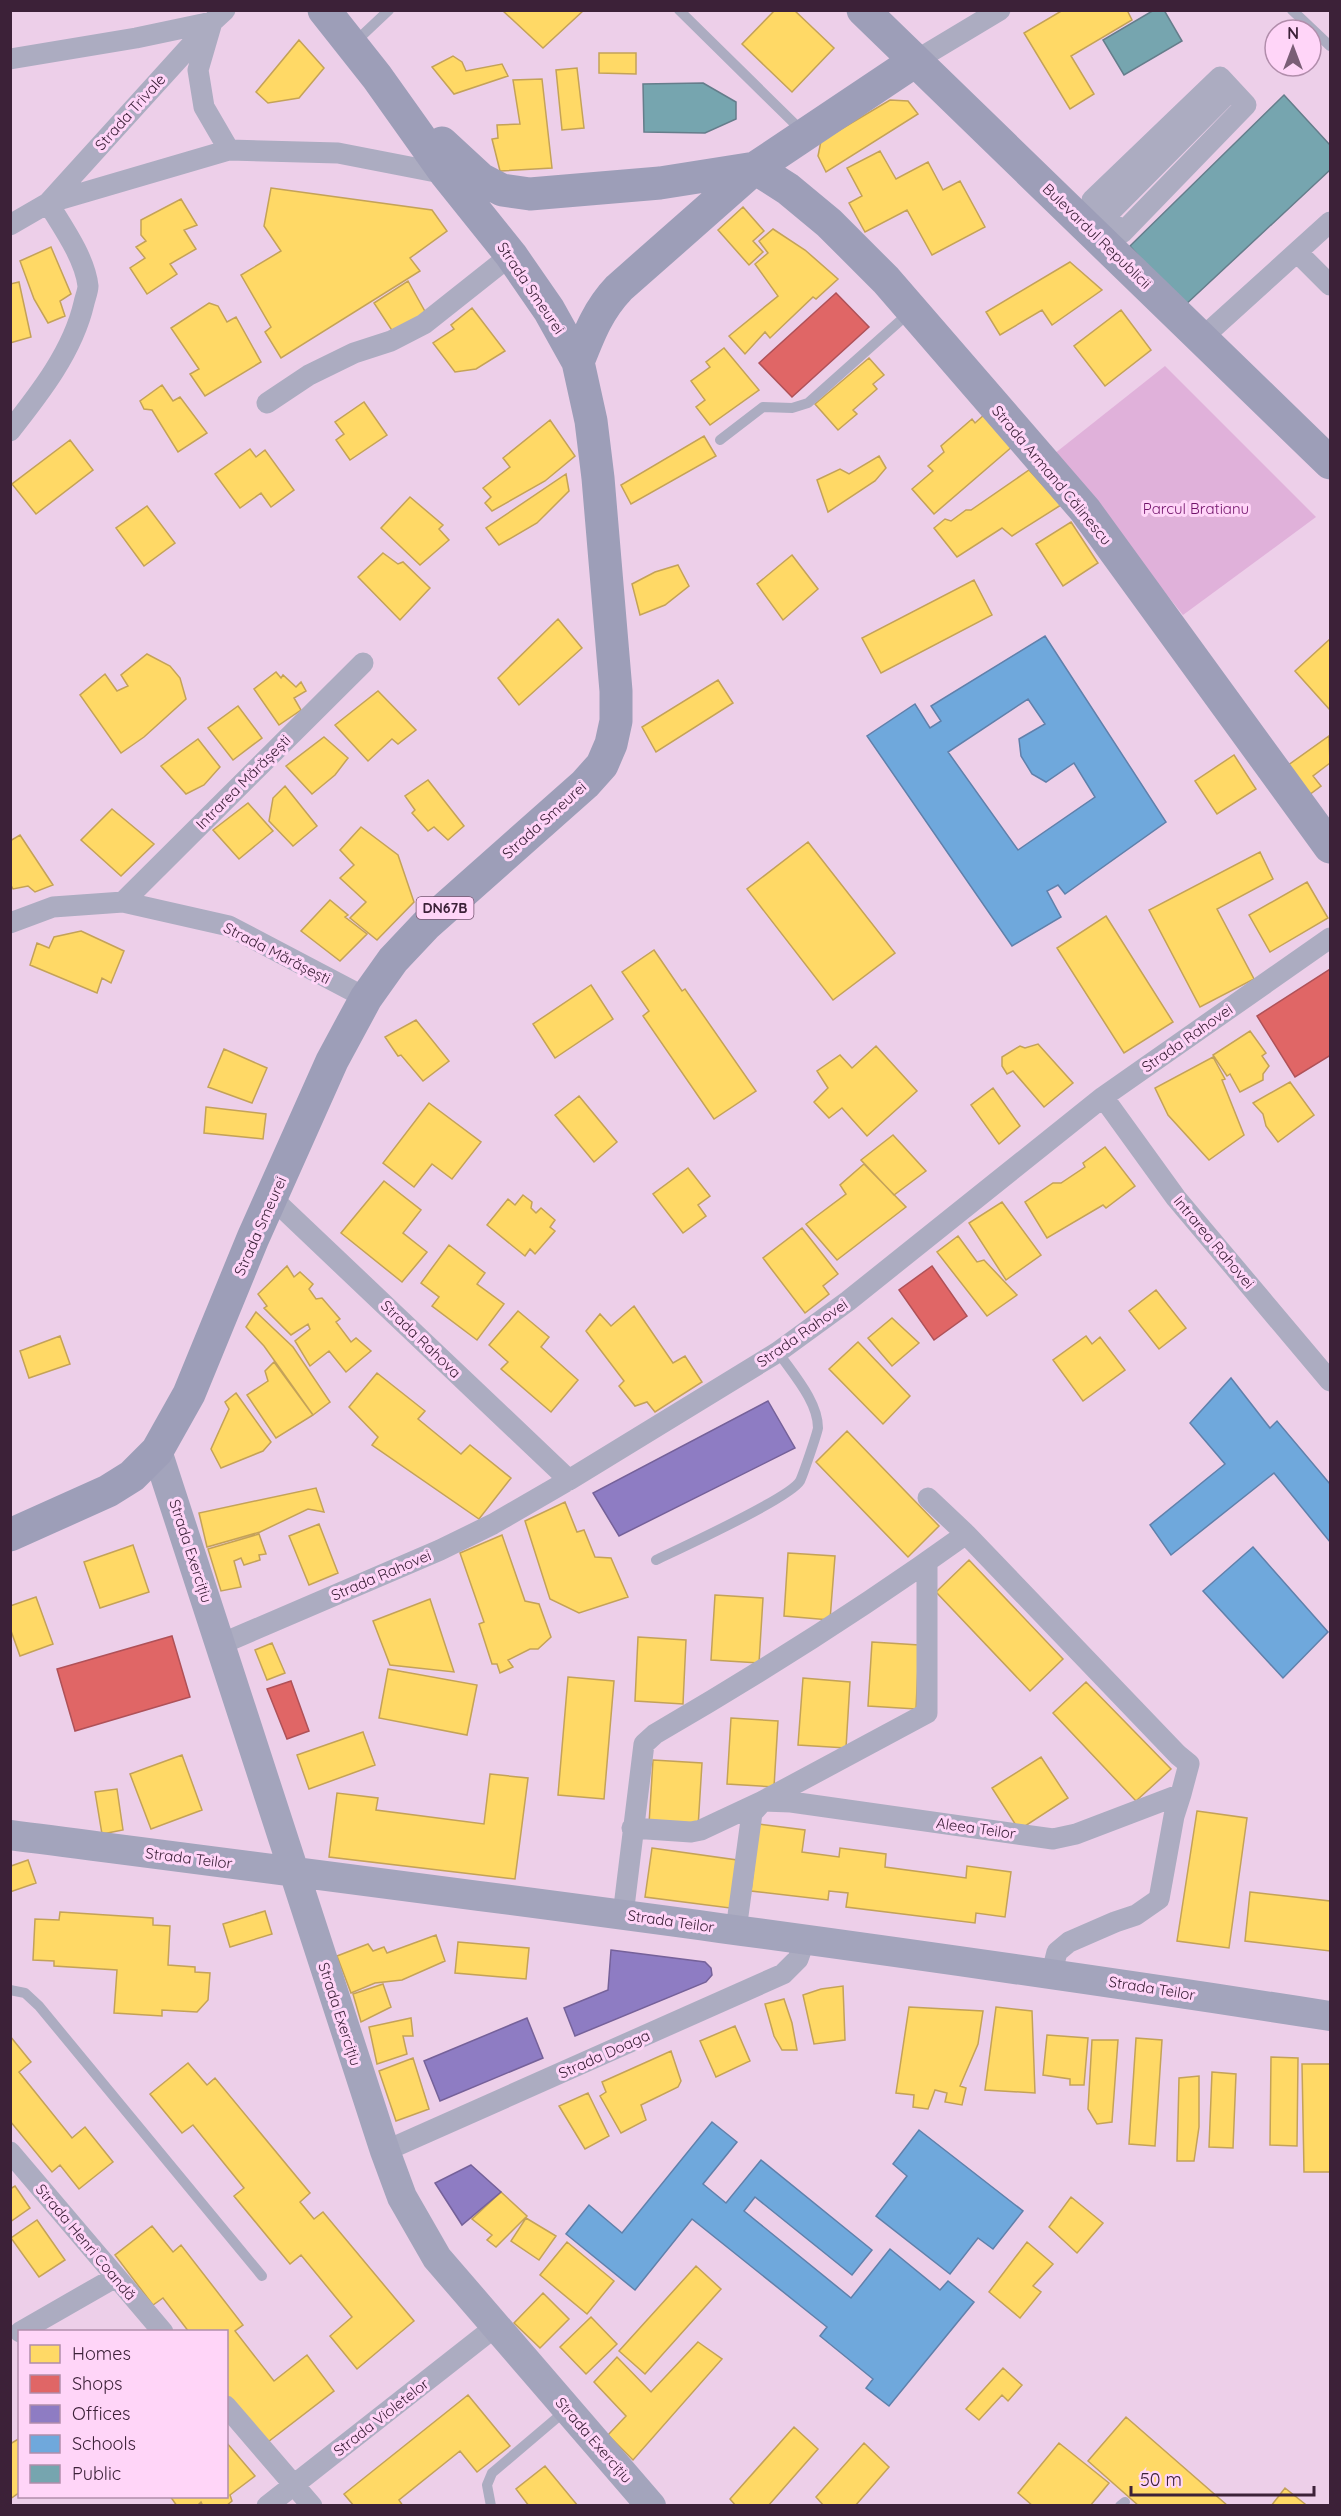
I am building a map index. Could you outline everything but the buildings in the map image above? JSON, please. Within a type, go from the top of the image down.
[{"type":"main road","name":"Strada Smeurei","points":[[10,1535],[108,1491],[132,1476],[157,1451],[189,1394],[253,1238],[332,1061],[366,998],[393,960],[426,925],[585,784],[602,765],[611,744],[616,721],[611,616],[591,421],[578,362],[549,310],[511,255],[446,174],[377,77],[324,10]]},
{"type":"main road","name":"Bulevardul Republicii","points":[[863,10],[1330,463]]},
{"type":"main road","points":[[578,362],[591,326],[604,304],[754,168],[915,62]]},
{"type":"main road","points":[[377,77],[458,159],[482,179],[502,190],[530,194],[552,193],[660,183],[754,168]]},
{"type":"main road","name":"Strada Armand Călinescu","points":[[754,168],[788,189],[829,223],[886,280],[1085,510],[1330,847]]},
{"type":"street","points":[[915,62],[1000,10]]},
{"type":"street","points":[[10,59],[136,38],[219,16]]},
{"type":"street","points":[[219,16],[198,70],[204,107],[229,150]]},
{"type":"street","name":"Strada Trivale","points":[[48,203],[219,16]]},
{"type":"street","points":[[1220,76],[1231,90],[1246,105],[1122,234],[1092,200],[1220,76]]},
{"type":"street","name":"Strada Trivale","points":[[10,225],[48,203],[229,150],[338,153],[446,174]]},
{"type":"street","points":[[10,431],[34,401],[63,356],[81,315],[88,286],[76,251],[48,203]]},
{"type":"street","points":[[1202,338],[1330,222]]},
{"type":"street","points":[[1298,253],[1330,285]]},
{"type":"street","points":[[267,404],[309,375],[354,353],[391,341],[424,324],[511,255]]},
{"type":"street","name":"Intrarea Mărășești","points":[[123,902],[363,663]]},
{"type":"street","name":"Strada Mărășești","points":[[10,923],[53,907],[123,902],[229,926],[366,998]]},
{"type":"street","name":"Strada Rahovei","points":[[221,1644],[440,1550],[493,1524],[778,1352],[848,1301],[1103,1097],[1330,938]]},
{"type":"street","name":"Intrarea Rahovei","points":[[1103,1097],[1176,1198],[1330,1381]]},
{"type":"street","name":"Strada Rahova","points":[[272,1198],[569,1480]]},
{"type":"street","name":"Strada Exercițiu","points":[[157,1451],[402,2197],[431,2249],[495,2327],[651,2505]]},
{"type":"street","points":[[928,1498],[966,1534],[1189,1764],[1174,1816],[1159,1899],[1136,1916],[1115,1922],[1069,1942],[1057,1953],[1052,1972]]},
{"type":"street","points":[[623,1915],[644,1744],[772,1665],[966,1534]]},
{"type":"street","name":"Aleea Teilor","points":[[633,1828],[691,1832],[701,1830],[763,1801],[927,1713],[927,1562]]},
{"type":"street","name":"Aleea Teilor","points":[[763,1801],[791,1802],[1053,1839],[1076,1834],[1181,1794]]},
{"type":"street","points":[[736,1930],[752,1813],[763,1801]]},
{"type":"street","name":"Strada Teilor","points":[[10,1835],[1052,1972],[1330,2016]]},
{"type":"street","name":"Strada Doaga","points":[[385,2151],[783,1974],[798,1959],[805,1939]]},
{"type":"street","name":"Strada Henri Coandă","points":[[10,2152],[162,2330]]},
{"type":"street","points":[[23,2330],[116,2277]]},
{"type":"street","name":"Strada Violetelor","points":[[267,2505],[495,2327]]},
{"type":"street","points":[[228,2408],[312,2505]]},
{"type":"lane","points":[[352,45],[389,10]]},
{"type":"lane","points":[[679,10],[806,134]]},
{"type":"lane","points":[[1293,10],[1330,46]]},
{"type":"lane","points":[[720,440],[763,407],[792,408],[808,403],[912,310]]},
{"type":"lane","points":[[656,1560],[774,1500],[800,1482],[818,1429],[805,1392],[778,1352]]},
{"type":"lane","points":[[10,1990],[25,1993],[39,2006],[262,2276]]},
{"type":"lane","points":[[491,2505],[487,2485],[492,2474],[567,2408]]},
{"type":"green space","name":"Parcul Bratianu","points":[[1165,366],[1316,517],[1183,615],[1054,454]]}]
